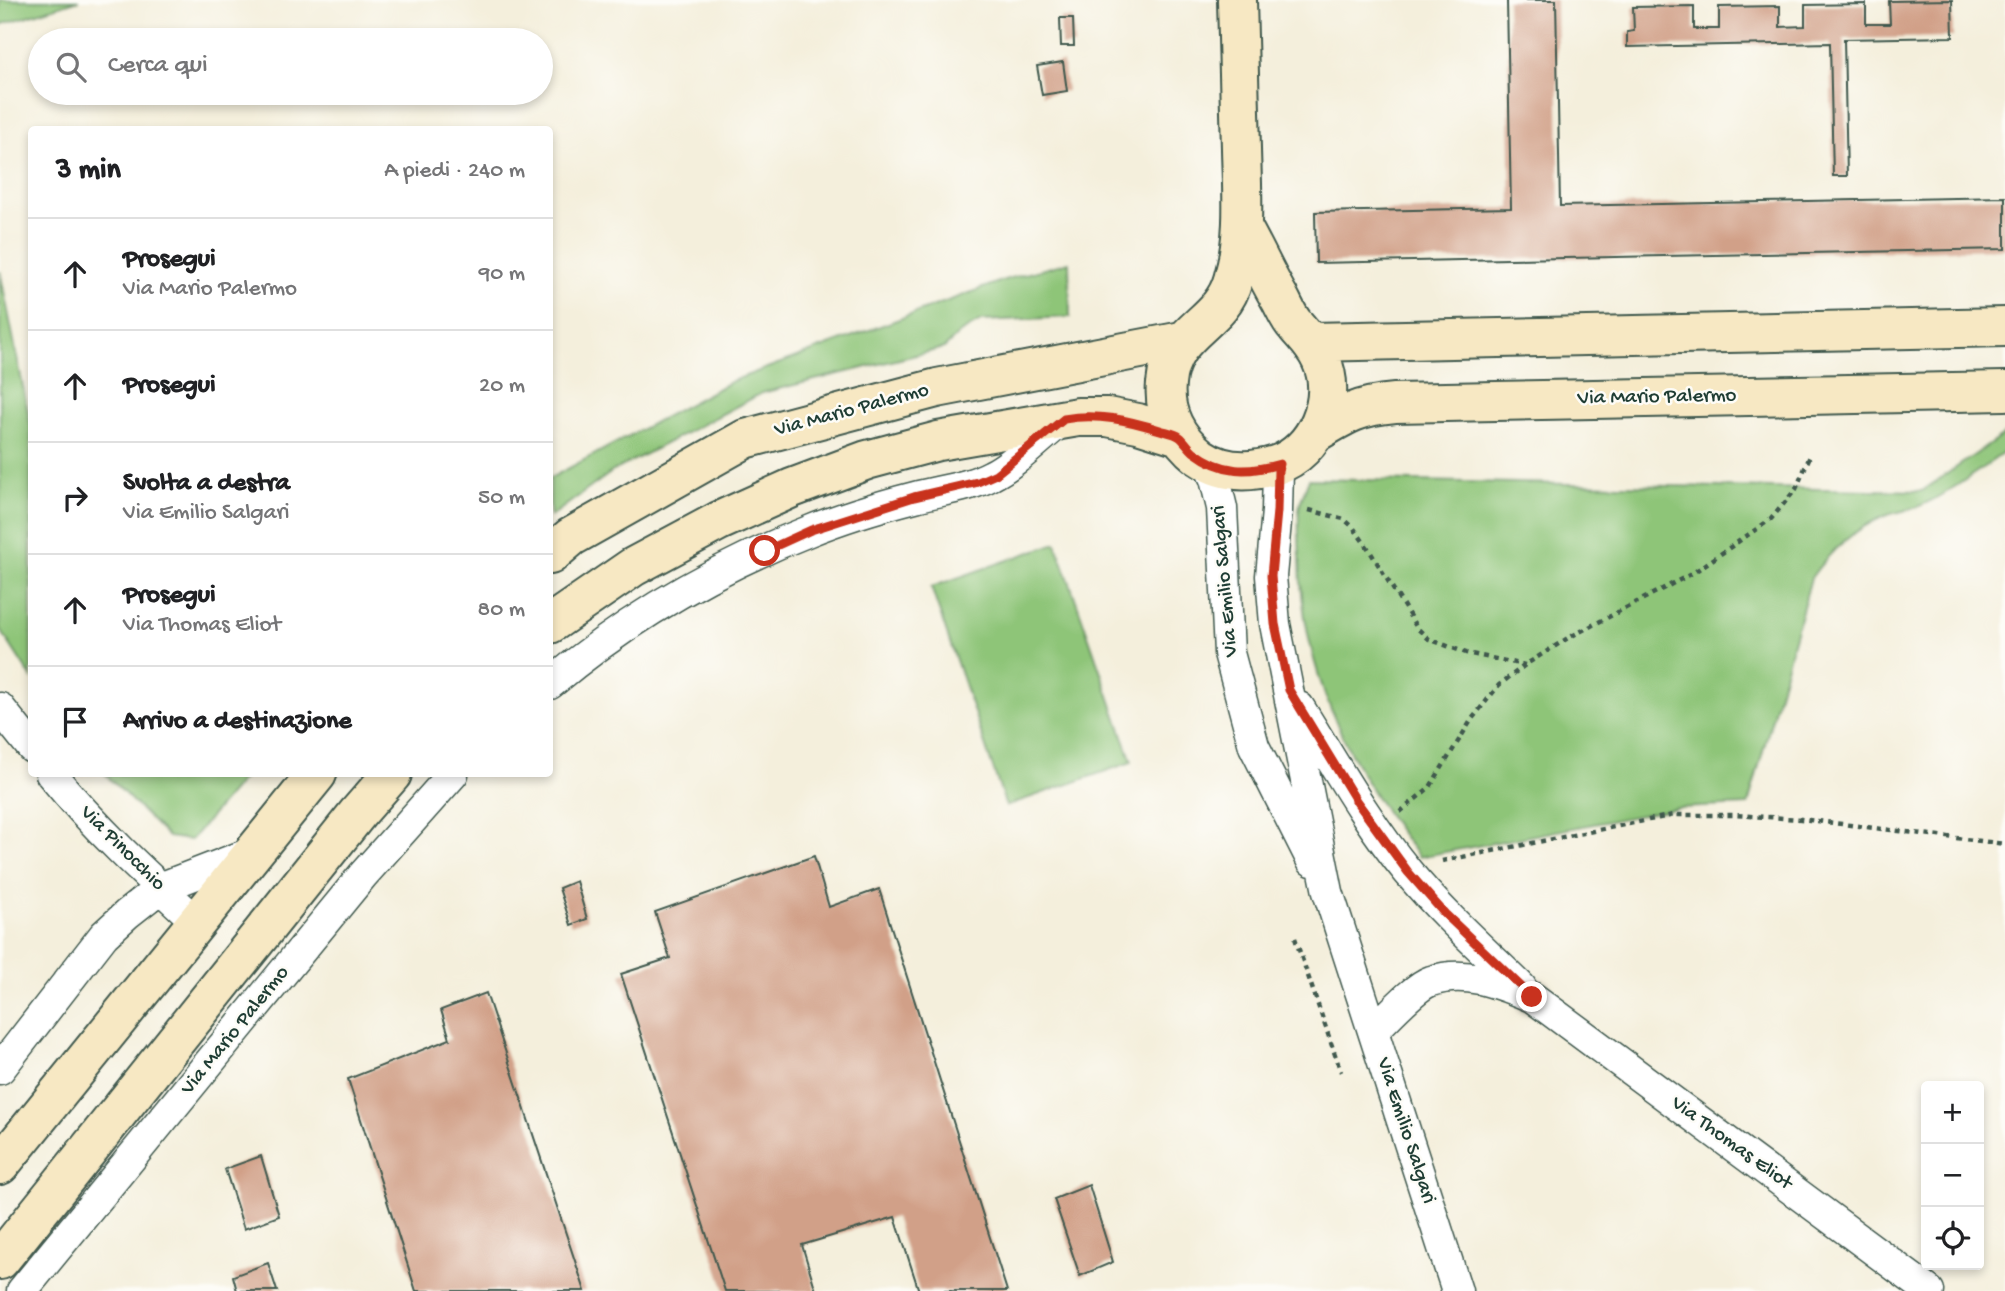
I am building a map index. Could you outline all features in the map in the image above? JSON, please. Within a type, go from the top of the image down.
[{"type":"street","points":[[1237,0],[1243,229],[1233,282],[1217,311],[1192,332],[1168,368],[1165,391],[1167,409],[1179,436],[1191,450],[1207,461],[1231,470],[1257,471],[1280,464],[1300,451],[1315,433],[1324,411],[1327,387],[1323,363],[1303,334],[1243,229]]},
{"type":"street","points":[[1192,332],[1228,312],[1253,310],[1270,313],[1303,334],[2005,327]]},
{"type":"street","name":"Via Mario Palermo","points":[[553,552],[571,537],[744,439],[937,388],[1192,332]]},
{"type":"street","name":"Via Mario Palermo","points":[[1315,433],[1349,412],[1373,405],[1395,403],[2005,391]]},
{"type":"street","points":[[553,622],[633,567],[719,521],[792,488],[867,460],[938,441],[1078,416],[1107,417],[1138,423],[1179,436]]},
{"type":"street","points":[[553,681],[585,654],[654,607],[729,566],[811,530],[914,497],[978,482],[996,474],[1064,419]]},
{"type":"street","name":"Via Emilio Salgari","points":[[1207,461],[1215,479],[1222,508],[1229,653],[1254,746],[1328,892]]},
{"type":"street","name":"Via Emilio Salgari","points":[[1280,464],[1271,576],[1275,624],[1328,892],[1457,1291]]},
{"type":"street","name":"Via Thomas Eliot","points":[[1289,690],[1357,802],[1408,872],[1445,914],[1532,997],[1929,1291]]},
{"type":"street","points":[[0,708],[28,743]]},
{"type":"street","name":"Via Pinocchio","points":[[54,777],[160,888],[196,921]]},
{"type":"street","points":[[0,1165],[315,777]]},
{"type":"street","name":"Via Mario Palermo","points":[[0,1260],[389,777]]},
{"type":"street","name":"Via Mario Palermo","points":[[22,1291],[363,875],[450,777]]},
{"type":"street","points":[[0,1069],[104,935],[160,888],[253,852]]},
{"type":"street","name":"Via Thomas Eliot","points":[[1373,1031],[1429,981],[1460,976],[1490,980],[1532,997]]},
{"type":"path","points":[[1376,827],[1391,819],[1430,787],[1472,719],[1499,685],[1525,664],[1568,638],[1693,573],[1771,519],[1796,489],[1810,456]]},
{"type":"path","points":[[1277,511],[1299,508],[1344,519],[1368,548],[1417,628],[1429,639],[1466,653],[1525,664]]},
{"type":"path","points":[[1408,872],[1453,859],[1674,815],[1801,819],[2005,844]]},
{"type":"path","points":[[1295,938],[1341,1072]]},
{"type":"green space","points":[[0,0],[79,0],[0,25]]},
{"type":"green space","points":[[1069,262],[1070,317],[981,321],[960,333],[944,348],[762,393],[613,471],[553,515],[553,476],[732,381],[1007,279]]},
{"type":"green space","points":[[0,271],[28,412],[28,672],[0,629]]},
{"type":"green space","points":[[2005,434],[2005,452],[1940,496],[1863,527],[1834,550],[1811,578],[1748,805],[1678,808],[1419,857],[1371,789],[1334,717],[1309,640],[1303,600],[1299,510],[1309,479],[1922,491]]},
{"type":"green space","points":[[1056,543],[1132,762],[1006,806],[931,587]]},
{"type":"green space","points":[[108,777],[244,777],[191,840],[168,837]]},
{"type":"building","points":[[1507,0],[1556,0],[1560,206],[2005,197],[2005,249],[1316,263],[1315,212],[1511,208]]},
{"type":"building","points":[[1952,0],[1953,37],[1844,39],[1847,176],[1833,176],[1830,43],[1627,47],[1627,32],[1634,31],[1633,7],[1694,6],[1694,29],[1719,29],[1719,7],[1780,6],[1780,27],[1805,26],[1805,5],[1866,4],[1866,24],[1890,24],[1889,1]]},
{"type":"building","points":[[1060,18],[1073,18],[1074,46],[1061,46]]},
{"type":"building","points":[[1063,62],[1067,91],[1042,95],[1037,66]]},
{"type":"building","points":[[814,856],[829,907],[879,889],[1007,1291],[919,1291],[895,1217],[802,1245],[816,1291],[725,1291],[621,974],[670,958],[655,912]]},
{"type":"building","points":[[576,881],[587,919],[571,925],[559,888]]},
{"type":"building","points":[[486,993],[585,1291],[416,1291],[348,1079],[450,1039],[441,1010]]},
{"type":"building","points":[[261,1156],[279,1216],[244,1229],[225,1169]]},
{"type":"building","points":[[1089,1185],[1113,1262],[1080,1276],[1054,1199]]},
{"type":"building","points":[[268,1263],[277,1291],[237,1291],[233,1276]]},
{"type":"route","points":[[765,551],[811,530],[914,497],[978,482],[996,474],[1064,419],[1078,416],[1107,417],[1138,423],[1179,436],[1191,450],[1207,461],[1231,470],[1257,471],[1280,464],[1271,576],[1275,624],[1289,690],[1357,802],[1408,872],[1445,914],[1532,997]]}]
